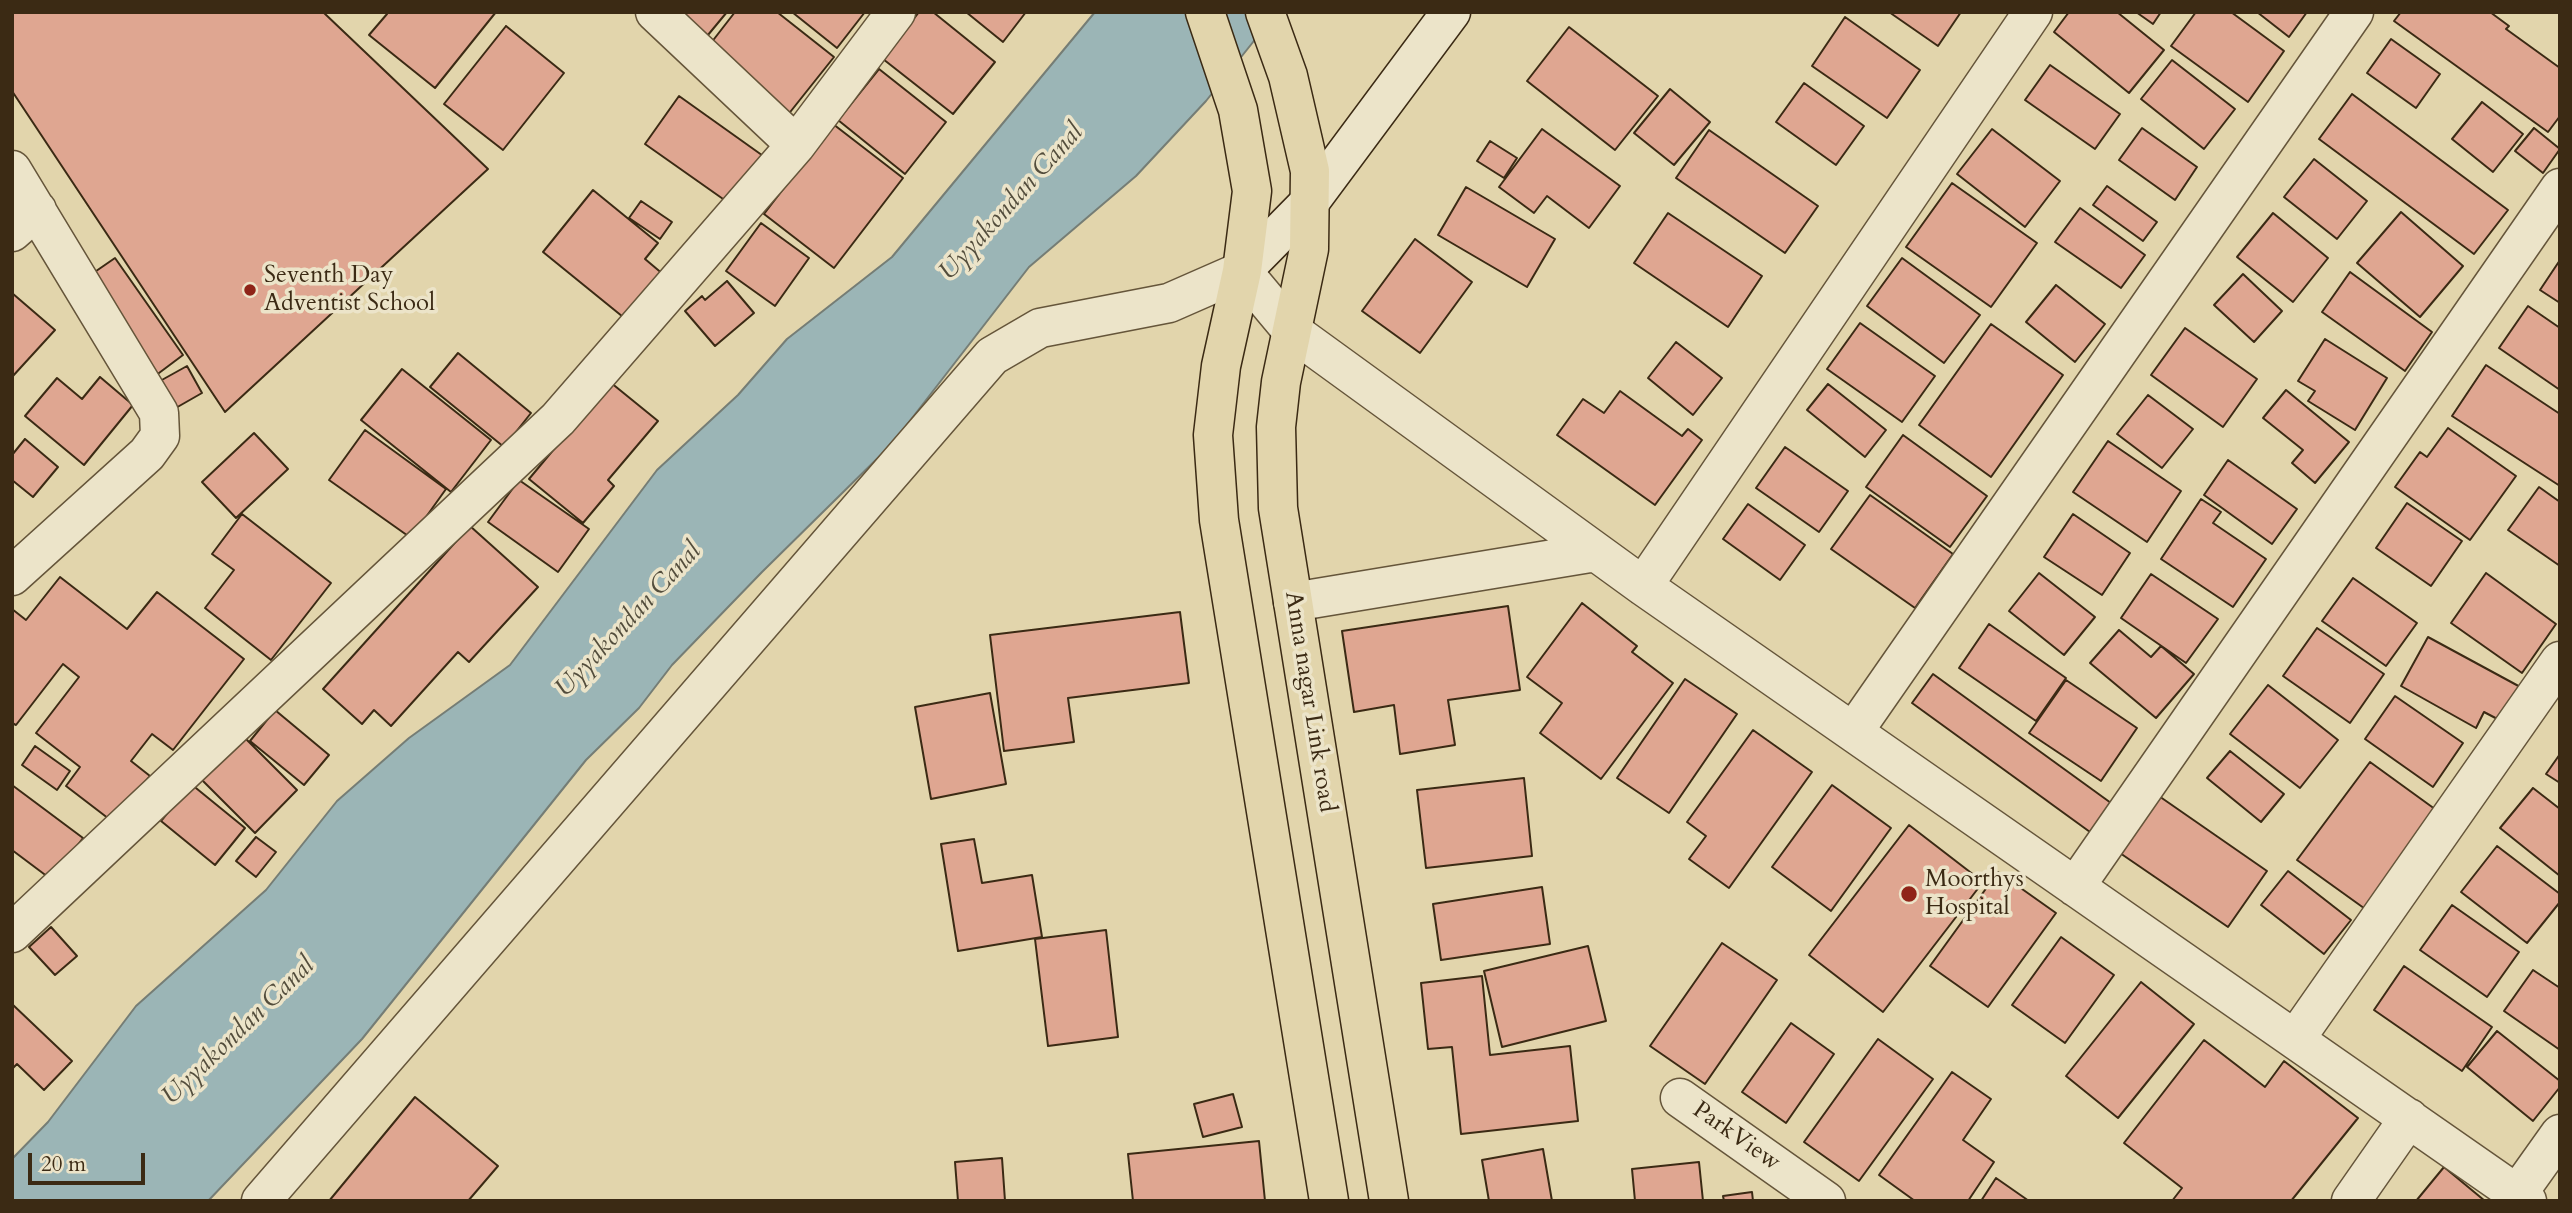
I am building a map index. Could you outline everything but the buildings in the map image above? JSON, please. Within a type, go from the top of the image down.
[{"type":"main road","points":[[1205,12],[1238,110],[1252,191],[1242,271],[1221,366],[1213,435],[1219,520],[1329,1201]]},
{"type":"main road","name":"Anna nagar Link road","points":[[1265,12],[1288,76],[1310,171],[1309,248],[1281,382],[1276,427],[1278,508],[1389,1201]]},
{"type":"street","points":[[655,12],[796,145]]},
{"type":"street","points":[[12,933],[558,419],[796,145],[896,12]]},
{"type":"street","points":[[261,1201],[992,356],[1040,328],[1169,303],[1242,271],[1309,203],[1451,12]]},
{"type":"street","points":[[1643,586],[2033,12]]},
{"type":"street","points":[[1854,732],[2354,12]]},
{"type":"street","points":[[12,170],[24,221],[159,412],[160,436],[147,454],[12,576]]},
{"type":"street","points":[[2075,887],[2560,188]]},
{"type":"street","points":[[1242,271],[1293,332],[1596,552],[2522,1197],[2560,1134]]},
{"type":"street","points":[[1293,602],[1596,552]]},
{"type":"street","points":[[2296,1038],[2560,661]]},
{"type":"street","name":"ParkView","points":[[1680,1098],[1826,1201]]},
{"type":"street","points":[[2351,1201],[2409,1118]]},
{"type":"water","name":"Uyyakondan Canal","points":[[1095,12],[1277,12],[1206,101],[1136,176],[1029,267],[892,444],[762,572],[672,665],[639,708],[586,760],[362,1039],[208,1201],[12,1201],[12,1159],[48,1122],[136,1006],[266,890],[337,801],[409,738],[510,665],[657,470],[738,395],[787,339],[892,257]]},
{"type":"place","name":"Seventh Day Adventist School","points":[[250,290]]},
{"type":"place","name":"Moorthys Hospital","points":[[1909,894]]}]
